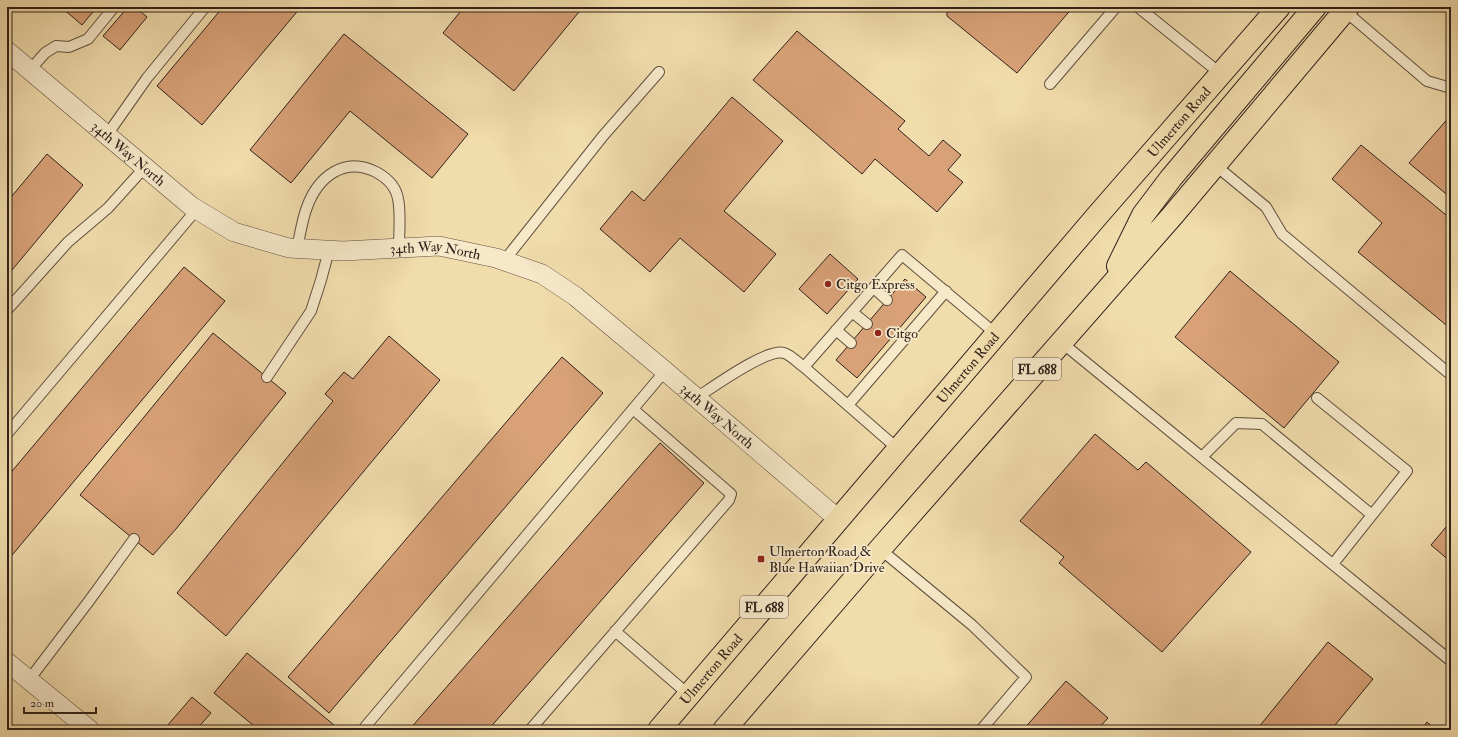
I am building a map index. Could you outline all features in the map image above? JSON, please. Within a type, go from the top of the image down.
[{"type":"main road","name":"Ulmerton Road","points":[[660,730],[996,334],[1279,7]]},
{"type":"main road","name":"Ulmerton Road","points":[[1105,292],[1143,215],[1171,178],[1316,7]]},
{"type":"main road","name":"Ulmerton Road","points":[[724,730],[1215,165],[1346,9]]},
{"type":"street","name":"34th Way North","points":[[7,51],[197,209],[234,232],[297,249],[343,251],[439,246],[504,260],[542,274],[575,296],[838,519]]},
{"type":"street","points":[[7,662],[90,730]]},
{"type":"lane","points":[[30,70],[45,53],[56,46],[69,47],[88,39],[114,7]]},
{"type":"lane","points":[[107,135],[147,78],[205,7]]},
{"type":"lane","points":[[1050,84],[1116,7]]},
{"type":"lane","points":[[1138,7],[1221,74]]},
{"type":"lane","points":[[1346,9],[1428,81],[1451,88]]},
{"type":"lane","points":[[504,260],[603,136],[659,72]]},
{"type":"lane","points":[[1215,165],[1266,207],[1282,234],[1451,375]]},
{"type":"lane","points":[[297,249],[307,207],[315,191],[327,176],[341,167],[355,166],[370,169],[383,176],[393,186],[398,199],[399,248]]},
{"type":"lane","points":[[7,310],[68,242],[108,208],[145,167]]},
{"type":"lane","points":[[7,434],[197,209]]},
{"type":"lane","points":[[267,377],[311,312],[329,250]]},
{"type":"lane","points":[[804,367],[902,255],[996,334]]},
{"type":"lane","points":[[874,288],[887,300]]},
{"type":"lane","points":[[848,405],[876,364],[896,349],[913,321],[946,291]]},
{"type":"lane","points":[[852,312],[867,324]]},
{"type":"lane","points":[[836,330],[851,343]]},
{"type":"lane","points":[[888,342],[896,349]]},
{"type":"lane","points":[[1061,342],[1451,661]]},
{"type":"lane","points":[[696,398],[751,362],[773,354],[783,353],[804,367],[898,449]]},
{"type":"lane","points":[[367,730],[366,727],[665,371]]},
{"type":"lane","points":[[1317,398],[1407,471],[1333,564]]},
{"type":"lane","points":[[530,730],[729,500],[731,494],[633,409]]},
{"type":"lane","points":[[1202,457],[1236,422],[1262,424],[1372,515]]},
{"type":"lane","points":[[29,680],[90,601],[134,539]]},
{"type":"lane","points":[[880,549],[972,625],[1026,677],[981,730]]},
{"type":"lane","points":[[616,631],[689,695]]},
{"type":"building","points":[[61,7],[97,7],[82,25]]},
{"type":"building","points":[[128,7],[135,7],[147,17],[120,50],[103,36]]},
{"type":"building","points":[[223,7],[301,7],[202,125],[157,86]]},
{"type":"building","points":[[464,7],[583,7],[514,91],[443,33]]},
{"type":"building","points":[[947,7],[1073,7],[1017,73],[947,16]]},
{"type":"building","points":[[797,31],[905,121],[898,129],[929,156],[943,140],[961,155],[948,170],[963,182],[937,212],[875,159],[862,174],[753,80]]},
{"type":"building","points":[[344,34],[468,134],[432,178],[350,111],[291,183],[250,150]]},
{"type":"building","points":[[732,97],[783,141],[724,211],[776,254],[744,292],[680,238],[650,272],[600,229],[632,191],[644,201]]},
{"type":"building","points":[[1451,115],[1451,198],[1409,163]]},
{"type":"building","points":[[1361,145],[1451,219],[1451,329],[1358,252],[1382,223],[1332,179]]},
{"type":"building","points":[[47,154],[83,185],[7,276],[7,202]]},
{"type":"building","name":"Citgo Express","points":[[830,254],[858,279],[827,314],[799,289]]},
{"type":"building","points":[[184,267],[225,301],[8,560],[7,477]]},
{"type":"building","points":[[1230,271],[1339,362],[1284,428],[1175,337]]},
{"type":"building","name":"Citgo","points":[[905,279],[926,297],[857,378],[836,360]]},
{"type":"building","points":[[213,333],[286,393],[176,529],[153,555],[80,495]]},
{"type":"building","points":[[389,336],[440,380],[226,636],[177,593],[333,401],[325,394],[344,372],[353,379]]},
{"type":"building","points":[[562,357],[603,393],[329,713],[288,677]]},
{"type":"building","points":[[1095,434],[1138,470],[1146,462],[1251,552],[1162,652],[1059,563],[1064,557],[1020,521]]},
{"type":"building","points":[[660,443],[704,483],[488,730],[409,730]]},
{"type":"building","points":[[1451,521],[1451,562],[1431,545]]},
{"type":"building","points":[[1328,642],[1373,679],[1331,730],[1260,730],[1258,728]]},
{"type":"building","points":[[247,653],[340,730],[259,730],[214,693]]},
{"type":"building","points":[[1066,681],[1108,718],[1097,730],[1023,730]]},
{"type":"building","points":[[192,697],[211,713],[196,730],[172,730],[167,726]]},
{"type":"building","points":[[1427,722],[1436,730],[1421,730]]},
{"type":"place","name":"Citgo Express","points":[[828,284]]},
{"type":"place","name":"Citgo","points":[[878,333]]},
{"type":"place","name":"Ulmerton Road & Blue Hawaiian Drive","points":[[761,559]]}]
